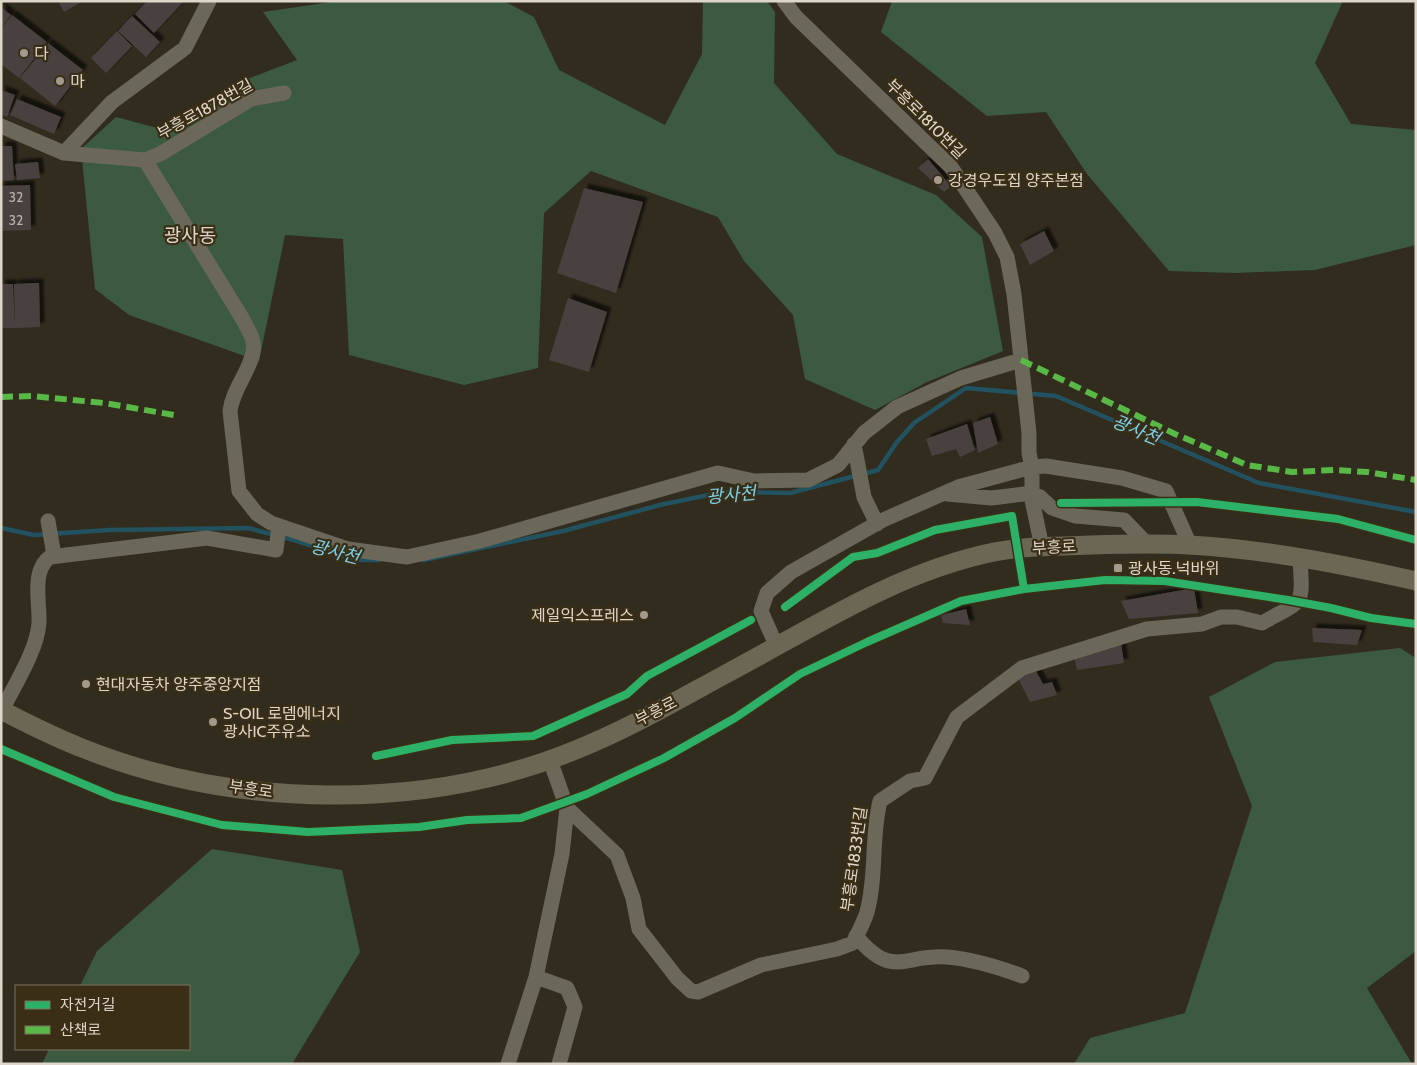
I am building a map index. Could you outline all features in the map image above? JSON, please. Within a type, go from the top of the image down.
[{"type":"main road","name":"부흥로","points":[[2,711],[42,731],[122,762],[176,777],[279,793],[351,795],[415,791],[502,773],[550,760],[578,749],[645,717],[855,603],[937,569],[993,552],[1042,547],[1146,543],[1190,545],[1300,559],[1416,581]]},
{"type":"main road","points":[[1392,575],[1416,574]]},
{"type":"street","points":[[64,153],[112,102],[185,48],[208,1]]},
{"type":"street","name":"부흥로1810번길","points":[[784,1],[796,17],[951,167],[995,233],[1007,257],[1014,294],[1029,433],[1028,453],[1032,467]]},
{"type":"street","name":"부흥로1878번길","points":[[145,160],[160,154],[251,99],[284,93]]},
{"type":"street","points":[[1,126],[64,153],[145,160],[242,318],[253,341],[254,352],[232,399],[230,411],[240,490],[257,514],[279,527],[348,549],[406,557],[480,541],[718,474],[754,481],[808,480],[838,464],[897,407],[961,378],[1022,366]]},
{"type":"street","points":[[855,448],[864,497],[877,524]]},
{"type":"street","points":[[776,645],[762,611],[767,593],[791,572],[877,524],[958,487],[1032,467],[1046,466],[1122,478],[1166,492],[1190,545]]},
{"type":"street","points":[[1032,467],[1032,493],[1042,547]]},
{"type":"street","points":[[943,494],[992,498],[1032,493],[1040,497],[1052,508],[1075,516],[1124,520],[1146,543]]},
{"type":"street","points":[[48,523],[54,555],[101,552],[207,538],[276,548],[279,527]]},
{"type":"street","name":"부흥로","points":[[2,711],[36,639],[39,620],[39,572],[44,561],[54,555]]},
{"type":"street","name":"부흥로1833번길","points":[[572,814],[617,855],[633,898],[639,929],[677,978],[691,991],[698,992],[761,965],[837,949],[853,943],[867,912],[873,866],[874,824],[880,801],[910,781],[925,778],[957,717],[1022,668],[1073,651],[1147,629],[1202,624],[1221,617],[1237,617],[1262,623],[1299,602],[1302,593],[1300,559]]},
{"type":"street","points":[[508,1064],[536,977],[572,814],[550,760]]},
{"type":"street","name":"부흥로1833번길","points":[[856,936],[870,953],[893,963],[946,957],[993,966],[1022,976]]},
{"type":"street","points":[[536,977],[567,988],[574,1007],[559,1064]]},
{"type":"green space","points":[[338,1],[504,1],[534,17],[559,70],[665,125],[702,54],[703,1],[767,1],[775,12],[774,83],[837,154],[936,195],[982,237],[1003,351],[927,382],[875,410],[805,379],[793,315],[744,261],[718,217],[591,171],[544,213],[538,368],[464,385],[349,355],[343,239],[285,235],[259,361],[129,315],[95,289],[81,149],[116,117],[169,131],[227,87],[297,60],[263,12]]},
{"type":"green space","points":[[892,1],[1343,1],[1315,63],[1351,124],[1416,130],[1416,245],[1315,270],[1234,273],[1169,271],[1087,174],[1046,112],[987,116],[881,32]]},
{"type":"green space","points":[[1400,648],[1416,658],[1416,951],[1367,988],[1412,1064],[1074,1064],[1090,1038],[1185,1013],[1252,806],[1209,697],[1275,662]]},
{"type":"green space","points":[[212,849],[342,870],[360,952],[292,1064],[42,1064],[49,1050],[190,1050],[190,985],[80,985],[97,951]]},
{"type":"building","points":[[58,1],[83,1],[64,12]]},
{"type":"building","points":[[147,1],[184,1],[154,33],[135,14]]},
{"type":"building","points":[[1,7],[11,15],[1,27]]},
{"type":"building","points":[[12,15],[47,42],[19,78],[1,64],[1,28]]},
{"type":"building","points":[[132,16],[160,42],[146,57],[118,31]]},
{"type":"building","points":[[117,31],[132,46],[106,73],[91,58]]},
{"type":"building","points":[[48,43],[83,70],[55,106],[20,78]]},
{"type":"building","points":[[1,90],[15,95],[7,117],[1,114]]},
{"type":"building","points":[[17,99],[61,117],[54,134],[10,115]]},
{"type":"building","points":[[1,146],[12,146],[14,180],[1,181]]},
{"type":"building","points":[[928,159],[951,186],[944,192],[918,168]]},
{"type":"building","points":[[38,162],[40,178],[17,180],[15,164]]},
{"type":"building","points":[[30,185],[31,230],[1,231],[1,186]]},
{"type":"building","points":[[584,188],[643,202],[616,293],[557,273]]},
{"type":"building","points":[[1044,231],[1054,251],[1030,265],[1020,244]]},
{"type":"building","points":[[39,283],[40,327],[15,328],[14,284]]},
{"type":"building","points":[[1,284],[13,284],[15,328],[1,328]]},
{"type":"building","points":[[568,298],[607,312],[589,372],[549,360]]},
{"type":"building","points":[[990,417],[998,444],[978,453],[973,423]]},
{"type":"building","points":[[967,424],[975,450],[960,457],[956,449],[932,456],[926,439]]},
{"type":"building","points":[[1194,588],[1198,613],[1129,619],[1121,601]]},
{"type":"building","points":[[966,609],[970,625],[943,623],[941,615]]},
{"type":"building","points":[[1312,628],[1362,630],[1357,645],[1313,642]]},
{"type":"building","points":[[1121,643],[1124,663],[1077,670],[1074,656]]},
{"type":"building","points":[[1035,669],[1043,684],[1052,682],[1057,695],[1030,702],[1018,678]]},
{"type":"waterway","name":"광사천","points":[[424,560],[563,531],[664,504],[724,492],[790,493],[878,470],[897,442],[914,423],[966,388],[1056,396],[1259,483],[1416,512]]},
{"type":"waterway","name":"광사천","points":[[1,528],[34,535],[109,530],[248,528],[294,540],[356,560],[379,560]]},
{"type":"marked path","points":[[1021,360],[1175,434],[1247,465],[1292,472],[1334,470],[1367,472],[1416,480]]},
{"type":"marked path","points":[[1,397],[32,396],[104,403],[174,415]]},
{"type":"cycle path","points":[[1061,503],[1197,502],[1338,519],[1416,540]]},
{"type":"cycle path","points":[[785,607],[853,557],[877,553],[935,530],[1012,516],[1024,589]]},
{"type":"cycle path","points":[[1,749],[114,797],[222,825],[308,832],[419,827],[467,820],[521,818],[587,794],[664,758],[735,718],[800,674],[961,601],[1024,589],[1105,580],[1165,581],[1288,600],[1371,618],[1416,624]]},
{"type":"cycle path","points":[[376,756],[452,740],[533,736],[627,694],[647,676],[751,620]]},
{"type":"place","name":"다","points":[[24,53]]},
{"type":"place","name":"마","points":[[60,81]]},
{"type":"place","name":"강경우도집 양주본점","points":[[938,180]]},
{"type":"place","name":"광사동.넉바위","points":[[1118,568]]},
{"type":"place","name":"제일익스프레스","points":[[644,615]]},
{"type":"place","name":"현대자동차 양주중앙지점","points":[[86,684]]},
{"type":"place","name":"S-OIL 로뎀에너지 광사IC주유소","points":[[213,722]]},
{"type":"district","name":"광사동","points":[[190,235]]}]
